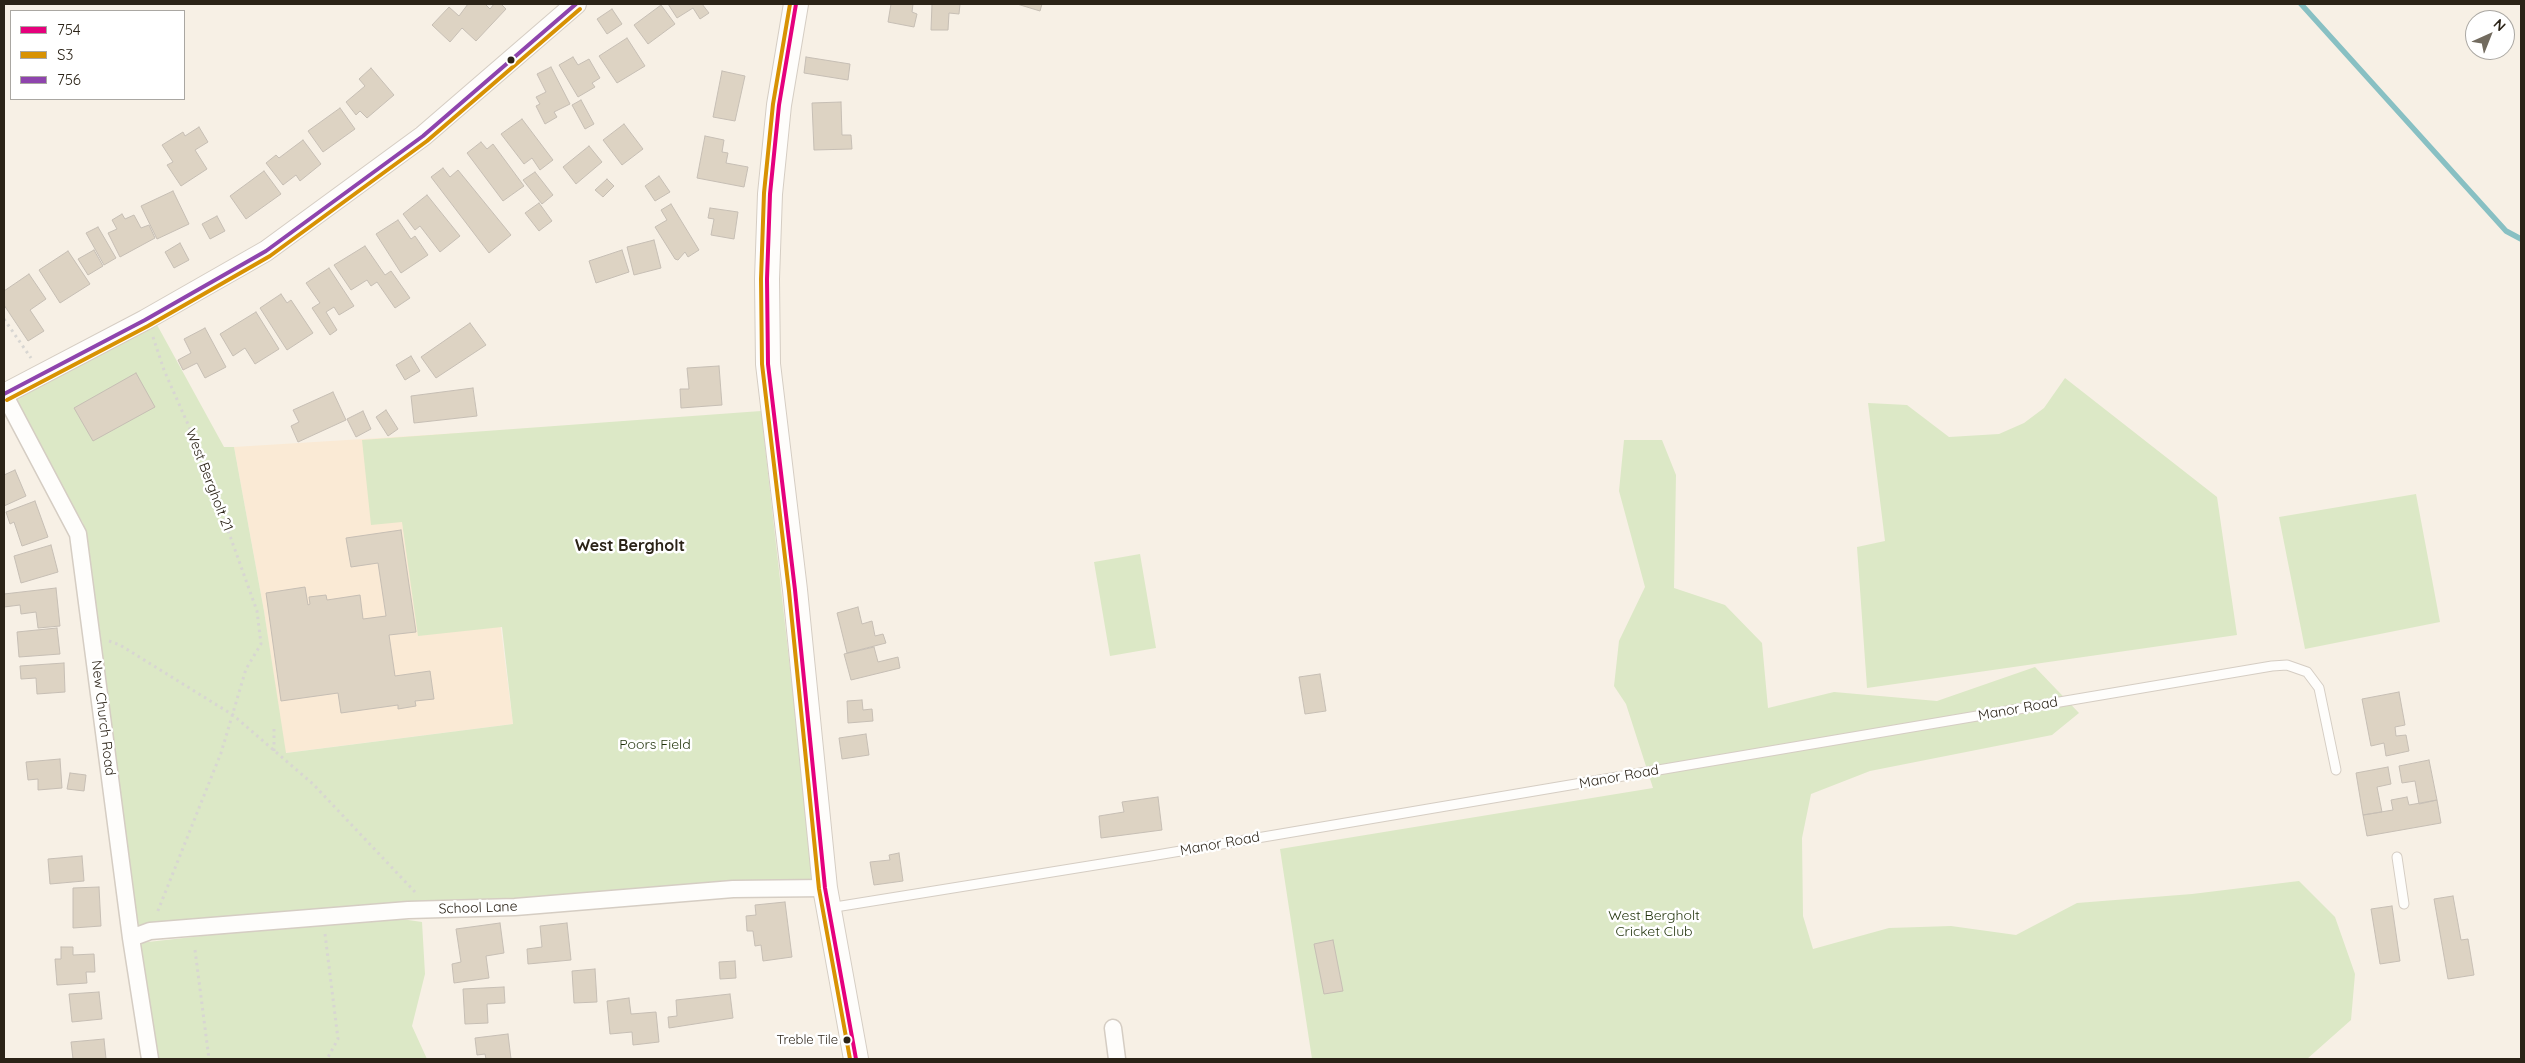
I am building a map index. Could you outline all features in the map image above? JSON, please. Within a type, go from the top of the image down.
[{"type":"main road","points":[[796,4],[779,105],[770,194],[767,279],[768,364],[795,590],[826,898],[856,1059]]},
{"type":"street","points":[[4,394],[145,320],[266,250],[423,136],[576,4]]},
{"type":"street","name":"New Church Road","points":[[4,394],[78,534],[131,938],[150,1059]]},
{"type":"street","name":"School Lane","points":[[131,938],[150,931],[323,916],[408,910],[515,907],[732,889],[826,898]]},
{"type":"street","points":[[1113,1028],[1118,1059]]},
{"type":"lane","name":"Manor Road","points":[[826,898],[1161,854],[2280,665],[2287,665],[2307,672],[2319,688],[2336,770]]},
{"type":"lane","points":[[2397,857],[2404,904]]},
{"type":"path","points":[[4,319],[42,375]]},
{"type":"path","name":"West Bergholt 21","points":[[145,320],[164,370],[198,447],[258,611],[262,644],[246,669],[233,715]]},
{"type":"path","points":[[92,635],[120,645],[233,715],[313,784],[420,896]]},
{"type":"path","points":[[150,931],[221,753],[233,715]]},
{"type":"path","points":[[274,729],[274,751]]},
{"type":"path","points":[[323,916],[338,1039],[327,1059]]},
{"type":"path","points":[[195,950],[209,1059]]},
{"type":"shaded area","points":[[476,432],[513,724],[285,753],[264,611],[234,447]]},
{"type":"green space","name":"Poors Field","points":[[156,323],[224,447],[234,447],[264,611],[286,753],[513,724],[502,627],[418,636],[402,522],[371,525],[362,440],[761,411],[814,881],[137,927],[83,523],[9,398]]},
{"type":"green space","points":[[2065,378],[2217,497],[2237,635],[1867,688],[1857,547],[1885,541],[1868,403],[1907,405],[1949,437],[1999,434],[2024,423],[2044,408]]},
{"type":"green space","name":"West Bergholt Cricket Club","points":[[1624,440],[1662,440],[1676,475],[1674,588],[1725,605],[1762,643],[1768,708],[1834,692],[1937,701],[2035,667],[2079,713],[2052,735],[1870,771],[1811,794],[1802,838],[1803,916],[1813,949],[1889,928],[1951,926],[2016,935],[2077,903],[2192,894],[2299,881],[2335,917],[2355,974],[2351,1020],[2307,1059],[1312,1059],[1280,849],[1653,788],[1626,704],[1614,686],[1619,641],[1645,587],[1619,491]]},
{"type":"green space","points":[[2416,494],[2440,622],[2305,649],[2279,517]]},
{"type":"green space","points":[[1140,554],[1156,648],[1110,656],[1094,562]]},
{"type":"green space","points":[[381,916],[422,922],[425,974],[412,1026],[427,1059],[155,1059],[139,943]]},
{"type":"building","points":[[468,4],[485,4],[490,9],[494,4],[501,4],[506,9],[476,41],[462,28],[450,42],[432,25],[449,7],[459,16]]},
{"type":"building","points":[[668,4],[702,4],[709,13],[700,19],[693,8],[677,18]]},
{"type":"building","points":[[891,4],[913,4],[912,12],[917,14],[914,27],[888,22]]},
{"type":"building","points":[[932,4],[960,4],[959,14],[949,13],[948,30],[931,30]]},
{"type":"building","points":[[1017,4],[1042,4],[1040,11]]},
{"type":"building","points":[[661,5],[675,24],[648,44],[634,25]]},
{"type":"building","points":[[612,9],[622,24],[607,34],[597,19]]},
{"type":"building","points":[[627,38],[645,66],[617,83],[599,56]]},
{"type":"building","points":[[573,57],[578,65],[589,59],[600,78],[592,83],[595,87],[578,97],[559,65]]},
{"type":"building","points":[[806,57],[850,64],[848,80],[804,73]]},
{"type":"building","points":[[551,67],[570,104],[554,112],[557,117],[545,124],[536,106],[540,104],[536,97],[546,92],[537,74]]},
{"type":"building","points":[[371,68],[394,95],[367,118],[360,111],[356,115],[346,102],[365,86],[359,79]]},
{"type":"building","points":[[722,71],[745,76],[735,121],[713,117]]},
{"type":"building","points":[[581,100],[594,124],[585,129],[572,105]]},
{"type":"building","points":[[841,102],[842,135],[851,135],[852,149],[814,150],[812,103]]},
{"type":"building","points":[[340,108],[355,129],[323,152],[308,131]]},
{"type":"building","points":[[522,119],[553,160],[540,170],[532,158],[524,164],[501,134]]},
{"type":"building","points":[[624,124],[643,149],[622,165],[603,140]]},
{"type":"building","points":[[199,127],[208,142],[195,150],[207,169],[181,186],[167,165],[173,162],[162,145],[183,132],[185,136]]},
{"type":"building","points":[[705,136],[724,140],[722,152],[728,153],[726,163],[748,167],[744,187],[697,178]]},
{"type":"building","points":[[303,140],[321,164],[300,181],[296,175],[283,185],[266,163],[276,155],[279,158]]},
{"type":"building","points":[[481,142],[487,149],[493,144],[524,186],[503,201],[467,153]]},
{"type":"building","points":[[589,146],[602,162],[576,184],[563,167]]},
{"type":"building","points":[[443,168],[450,177],[458,170],[511,235],[489,253],[431,177]]},
{"type":"building","points":[[264,171],[281,194],[246,219],[230,196]]},
{"type":"building","points":[[535,172],[553,195],[542,204],[523,180]]},
{"type":"building","points":[[659,176],[670,192],[655,201],[645,186]]},
{"type":"building","points":[[607,179],[614,186],[603,197],[595,190]]},
{"type":"building","points":[[173,191],[189,224],[157,239],[141,206]]},
{"type":"building","points":[[427,195],[460,236],[440,252],[420,226],[415,230],[403,214]]},
{"type":"building","points":[[539,203],[552,221],[539,231],[525,213]]},
{"type":"building","points":[[671,204],[699,250],[688,257],[685,252],[678,260],[675,259],[655,227],[667,220],[661,210]]},
{"type":"building","points":[[710,208],[738,212],[734,239],[711,235],[714,219],[708,218]]},
{"type":"building","points":[[122,214],[125,219],[134,215],[141,228],[149,225],[155,238],[120,257],[108,233],[117,229],[112,220]]},
{"type":"building","points":[[217,216],[225,231],[210,239],[202,224]]},
{"type":"building","points":[[398,220],[411,239],[415,236],[428,255],[401,273],[376,234]]},
{"type":"building","points":[[98,227],[116,258],[104,265],[86,233]]},
{"type":"building","points":[[654,240],[661,268],[634,275],[627,247]]},
{"type":"building","points":[[180,243],[189,260],[174,268],[165,252]]},
{"type":"building","points":[[365,246],[385,275],[391,271],[410,298],[395,308],[377,282],[371,286],[367,280],[351,290],[334,265]]},
{"type":"building","points":[[94,250],[103,266],[88,275],[78,259]]},
{"type":"building","points":[[622,250],[629,272],[596,283],[589,261]]},
{"type":"building","points":[[68,251],[90,284],[60,303],[39,270]]},
{"type":"building","points":[[329,268],[354,306],[339,315],[334,307],[326,312],[337,330],[330,335],[312,308],[320,303],[306,283]]},
{"type":"building","points":[[29,274],[46,299],[30,310],[44,331],[28,341],[4,305],[4,291]]},
{"type":"building","points":[[281,294],[287,303],[291,300],[313,333],[287,350],[260,308]]},
{"type":"building","points":[[256,312],[279,349],[255,364],[245,348],[233,356],[220,334]]},
{"type":"building","points":[[470,323],[486,345],[436,378],[421,357]]},
{"type":"building","points":[[205,328],[226,367],[205,378],[197,363],[183,370],[178,360],[191,353],[184,339]]},
{"type":"building","points":[[411,356],[420,371],[405,380],[396,365]]},
{"type":"building","points":[[719,366],[722,405],[681,408],[680,389],[689,389],[687,368]]},
{"type":"building","points":[[136,373],[155,407],[93,441],[74,408]]},
{"type":"building","points":[[473,388],[477,416],[414,423],[411,396]]},
{"type":"building","points":[[333,392],[346,420],[298,442],[291,426],[299,422],[293,410]]},
{"type":"building","points":[[386,410],[398,429],[388,436],[376,417]]},
{"type":"building","points":[[363,411],[371,429],[356,437],[347,419]]},
{"type":"building","points":[[15,470],[26,496],[4,506],[4,475]]},
{"type":"building","points":[[35,501],[48,537],[22,546],[14,522],[10,524],[6,512]]},
{"type":"building","points":[[401,530],[416,632],[389,635],[395,676],[430,671],[434,699],[415,701],[416,706],[398,709],[398,705],[341,713],[338,693],[281,701],[266,593],[305,587],[308,605],[310,604],[309,597],[326,595],[327,600],[360,595],[363,619],[386,616],[378,563],[351,567],[346,538]]},
{"type":"building","points":[[51,545],[58,572],[21,583],[14,556]]},
{"type":"building","points":[[56,588],[60,626],[38,628],[36,612],[21,614],[20,605],[4,607],[4,594]]},
{"type":"building","points":[[858,607],[862,624],[872,621],[875,636],[883,634],[886,643],[847,653],[837,613]]},
{"type":"building","points":[[57,628],[60,654],[19,657],[17,632]]},
{"type":"building","points":[[874,647],[878,662],[898,657],[900,668],[851,680],[844,654]]},
{"type":"building","points":[[64,663],[65,692],[37,694],[36,678],[21,679],[20,666]]},
{"type":"building","points":[[1320,674],[1326,711],[1305,714],[1299,677]]},
{"type":"building","points":[[2399,692],[2405,725],[2395,727],[2396,736],[2406,735],[2409,751],[2386,756],[2384,743],[2371,746],[2362,699]]},
{"type":"building","points":[[862,700],[863,710],[872,709],[873,721],[848,723],[847,701]]},
{"type":"building","points":[[866,734],[869,755],[842,759],[839,738]]},
{"type":"building","points":[[60,759],[62,788],[38,790],[38,779],[28,780],[26,762]]},
{"type":"building","points":[[2429,760],[2437,800],[2419,804],[2415,781],[2402,783],[2399,766]]},
{"type":"building","points":[[2388,767],[2391,784],[2377,787],[2382,812],[2363,815],[2356,773]]},
{"type":"building","points":[[70,773],[86,775],[84,791],[67,789]]},
{"type":"building","points":[[1158,797],[1162,830],[1101,838],[1099,816],[1124,812],[1122,802]]},
{"type":"building","points":[[2407,797],[2409,805],[2437,800],[2441,823],[2367,836],[2363,815],[2393,810],[2391,800]]},
{"type":"building","points":[[899,853],[903,881],[874,885],[870,862],[890,860],[889,855]]},
{"type":"building","points":[[82,856],[84,881],[50,884],[48,859]]},
{"type":"building","points":[[99,887],[101,926],[73,928],[73,888]]},
{"type":"building","points":[[2453,896],[2461,940],[2468,939],[2474,975],[2448,979],[2434,899]]},
{"type":"building","points":[[785,902],[792,957],[763,961],[761,945],[755,946],[753,931],[747,931],[746,916],[756,915],[755,905]]},
{"type":"building","points":[[2392,906],[2400,961],[2380,964],[2371,909]]},
{"type":"building","points":[[500,923],[504,953],[486,956],[489,978],[454,983],[452,964],[461,962],[456,929]]},
{"type":"building","points":[[567,923],[571,960],[528,964],[527,949],[542,947],[540,926]]},
{"type":"building","points":[[1333,940],[1343,991],[1324,994],[1314,944]]},
{"type":"building","points":[[61,947],[73,947],[73,955],[94,954],[95,972],[86,972],[87,983],[57,985],[55,959],[61,959]]},
{"type":"building","points":[[735,961],[736,978],[720,979],[719,962]]},
{"type":"building","points":[[595,969],[597,1002],[574,1003],[572,971]]},
{"type":"building","points":[[504,987],[505,1003],[487,1004],[488,1023],[465,1024],[463,989]]},
{"type":"building","points":[[99,992],[102,1019],[72,1022],[69,994]]},
{"type":"building","points":[[730,994],[733,1018],[669,1028],[668,1017],[677,1016],[676,1000]]},
{"type":"building","points":[[629,998],[631,1014],[656,1012],[659,1042],[633,1045],[632,1032],[610,1034],[607,1001]]},
{"type":"building","points":[[508,1034],[511,1059],[486,1059],[485,1054],[477,1055],[475,1038]]},
{"type":"building","points":[[104,1039],[106,1059],[73,1059],[71,1042]]},
{"type":"waterway","points":[[2301,4],[2506,231],[2521,239]]},
{"type":"transit line","name":"756","points":[[4,394],[145,320],[266,251],[423,136],[576,4]]},
{"type":"transit line","name":"S3","points":[[790,4],[773,104],[764,193],[761,279],[762,364],[789,591],[819,889],[850,1059]]},
{"type":"transit line","name":"754","points":[[796,4],[779,105],[770,194],[767,279],[768,364],[795,590],[825,888],[856,1059]]},
{"type":"transit line","name":"S3","points":[[7,400],[148,326],[270,256],[427,141],[580,9]]},
{"type":"place","name":"Treble Tile","points":[[847,1040]]},
{"type":"district","name":"West Bergholt","points":[[630,546]]}]
